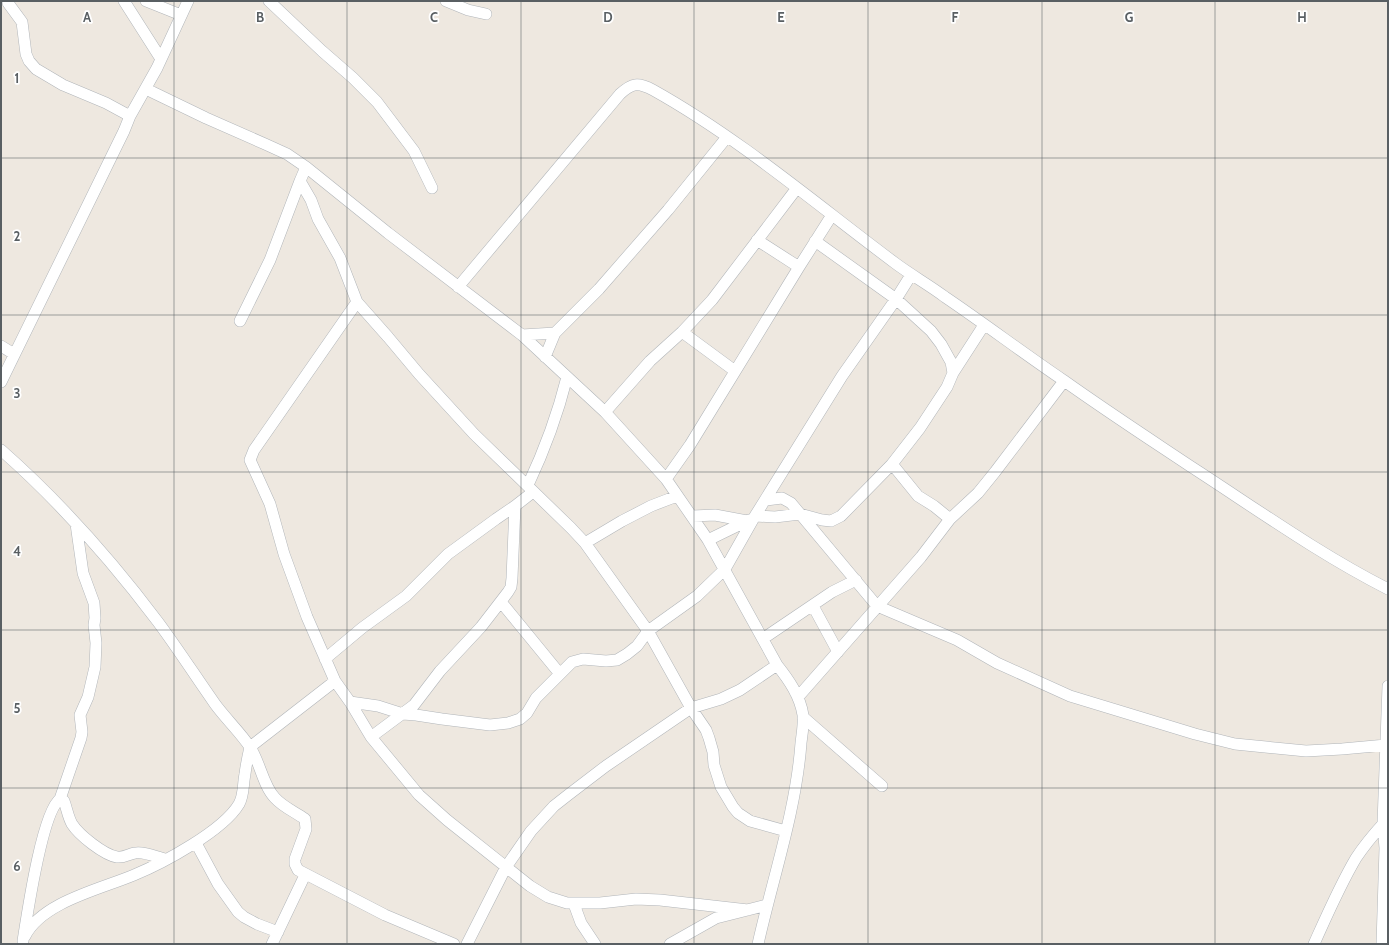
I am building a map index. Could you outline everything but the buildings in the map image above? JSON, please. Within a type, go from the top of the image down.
[{"type":"street","points":[[8,1],[8,4],[22,22],[26,54],[29,61],[36,69],[63,85],[106,103],[130,116]]},
{"type":"street","points":[[124,1],[161,59]]},
{"type":"street","points":[[146,1],[181,15]]},
{"type":"street","points":[[1,382],[130,116],[146,89],[188,1]]},
{"type":"street","points":[[269,1],[377,102],[414,151],[432,188]]},
{"type":"street","points":[[446,1],[468,10],[486,14]]},
{"type":"street","points":[[458,287],[620,94],[631,85],[641,84],[727,137],[797,188],[911,275],[945,296],[1064,381],[1163,448],[1332,558],[1388,589]]},
{"type":"street","points":[[146,89],[206,118],[287,154],[306,167],[388,233],[522,335],[605,412],[666,479],[693,516],[764,638],[777,665],[785,674],[798,697],[804,717],[800,759],[793,801],[758,944]]},
{"type":"street","points":[[545,357],[555,333],[599,289],[658,221],[727,137]]},
{"type":"street","points":[[240,321],[270,260],[306,167]]},
{"type":"street","points":[[300,181],[311,200],[318,219],[340,258],[357,302],[474,434],[585,543],[648,631],[709,738],[713,752],[714,765],[721,787],[733,807],[738,813],[750,821],[786,832]]},
{"type":"street","points":[[605,412],[650,361],[682,332],[712,300],[797,188]]},
{"type":"street","points":[[666,479],[690,446],[832,215]]},
{"type":"street","points":[[757,240],[799,267]]},
{"type":"street","points":[[815,241],[896,299],[936,335],[951,362],[953,373]]},
{"type":"street","points":[[350,702],[378,706],[403,714],[416,714],[490,725],[508,723],[520,719],[527,713],[536,698],[572,662],[583,659],[606,661],[617,660],[627,654],[637,646],[648,631],[697,596],[725,569],[752,519],[766,500],[842,376],[911,275]]},
{"type":"street","points":[[357,302],[254,450],[250,460],[270,504],[284,554],[307,616],[335,681],[372,737],[419,795],[463,834],[530,886],[548,897],[566,904],[600,903],[636,899],[660,900],[748,910]]},
{"type":"street","points":[[693,516],[715,515],[752,519],[800,514],[822,520],[832,520],[841,516],[892,464],[939,400],[953,373],[984,325]]},
{"type":"street","points":[[682,332],[735,371]]},
{"type":"street","points":[[522,335],[555,333]]},
{"type":"street","points":[[1,346],[14,354]]},
{"type":"street","points":[[325,658],[406,596],[448,554],[515,506],[530,489],[536,468],[558,412],[567,377]]},
{"type":"street","points":[[798,697],[921,557],[950,519],[978,493],[1064,381]]},
{"type":"street","points":[[1,450],[76,523],[159,622],[220,711],[250,747],[267,786],[275,799],[305,819],[306,829],[295,859],[295,864],[298,870],[305,875],[385,915],[454,944]]},
{"type":"street","points":[[892,464],[918,496],[934,506],[950,519]]},
{"type":"street","points":[[518,476],[536,468]]},
{"type":"street","points":[[585,543],[627,518],[651,506],[677,496]]},
{"type":"street","points":[[766,500],[782,498],[791,503],[877,606],[965,643],[997,663],[1070,696],[1195,734],[1235,744],[1306,751],[1342,750],[1386,745]]},
{"type":"street","points":[[372,737],[403,714],[421,697],[440,671],[481,627],[501,602],[511,586],[514,552],[515,506]]},
{"type":"street","points":[[708,540],[752,519]]},
{"type":"street","points":[[22,942],[40,848],[52,810],[60,799],[81,738],[82,732],[80,715],[88,697],[95,667],[96,643],[94,603],[83,573],[76,523]]},
{"type":"street","points":[[764,638],[832,592],[856,580]]},
{"type":"street","points":[[501,602],[560,674]]},
{"type":"street","points":[[813,606],[838,652]]},
{"type":"street","points":[[467,944],[506,866],[531,831],[554,806],[606,766],[691,708],[721,699],[740,690],[777,665]]},
{"type":"street","points":[[22,942],[28,929],[41,916],[68,901],[135,875],[196,842],[216,828],[233,812],[239,803],[250,747],[335,681]]},
{"type":"street","points":[[1382,944],[1386,900],[1383,824],[1387,759],[1388,686]]},
{"type":"street","points":[[804,717],[882,786]]},
{"type":"street","points":[[60,799],[64,801],[72,825],[88,840],[107,853],[116,857],[124,857],[136,853],[165,859]]},
{"type":"street","points":[[1314,944],[1356,858],[1383,824]]},
{"type":"street","points":[[196,842],[218,884],[238,912],[257,924],[278,932]]},
{"type":"street","points":[[272,944],[305,875]]},
{"type":"street","points":[[574,904],[581,923],[595,944]]},
{"type":"street","points":[[670,944],[716,918],[767,905]]}]
